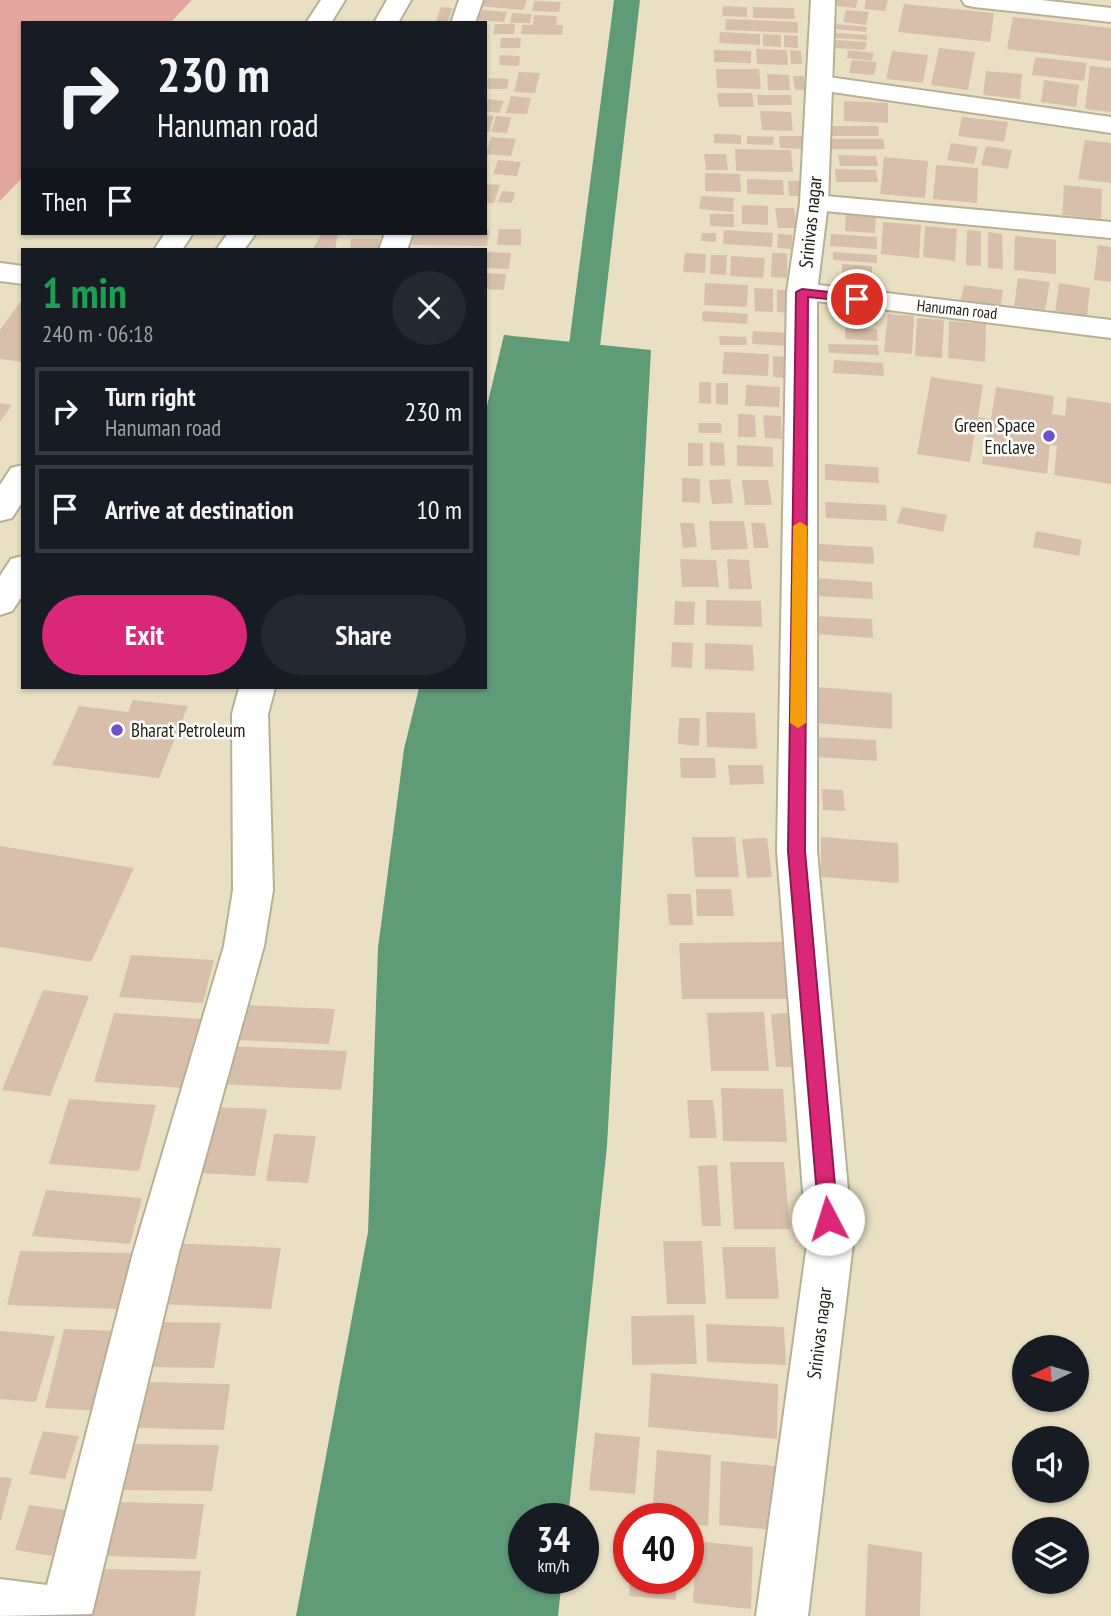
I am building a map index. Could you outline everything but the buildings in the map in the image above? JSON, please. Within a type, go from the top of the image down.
[{"type":"main road","points":[[319,21],[333,0]]},
{"type":"main road","points":[[387,21],[399,0]]},
{"type":"main road","points":[[464,21],[471,0]]},
{"type":"main road","name":"Srinivas nagar","points":[[782,1616],[831,1244],[797,851],[802,292],[814,203],[823,0]]},
{"type":"main road","points":[[974,0],[1111,15]]},
{"type":"main road","points":[[821,84],[1111,125]]},
{"type":"main road","points":[[814,203],[1111,230]]},
{"type":"main road","points":[[0,272],[21,275]]},
{"type":"main road","name":"Hanuman road","points":[[802,292],[1111,329]]},
{"type":"main road","points":[[0,510],[21,478]]},
{"type":"main road","points":[[0,603],[21,570]]},
{"type":"main road","points":[[0,1605],[65,1615],[156,1253],[244,946],[253,890],[250,714],[257,689]]},
{"type":"shaded area","points":[[0,0],[192,0],[172,21],[21,21],[21,179],[0,201]]},
{"type":"shaded area","points":[[504,335],[651,350],[607,1146],[570,1503],[508,1503],[508,1594],[560,1594],[558,1616],[296,1616],[368,1232],[378,948],[404,749],[419,689],[487,689],[487,406]]},
{"type":"waterway","points":[[578,398],[627,0]]},
{"type":"slow traffic","points":[[798,723],[800,526]]},
{"type":"place","name":"Green Space Enclave","points":[[1049,436]]},
{"type":"place","name":"Bharat Petroleum","points":[[117,730]]},
{"type":"route","points":[[828,1219],[811,1043],[797,851],[802,292],[857,299]]}]
